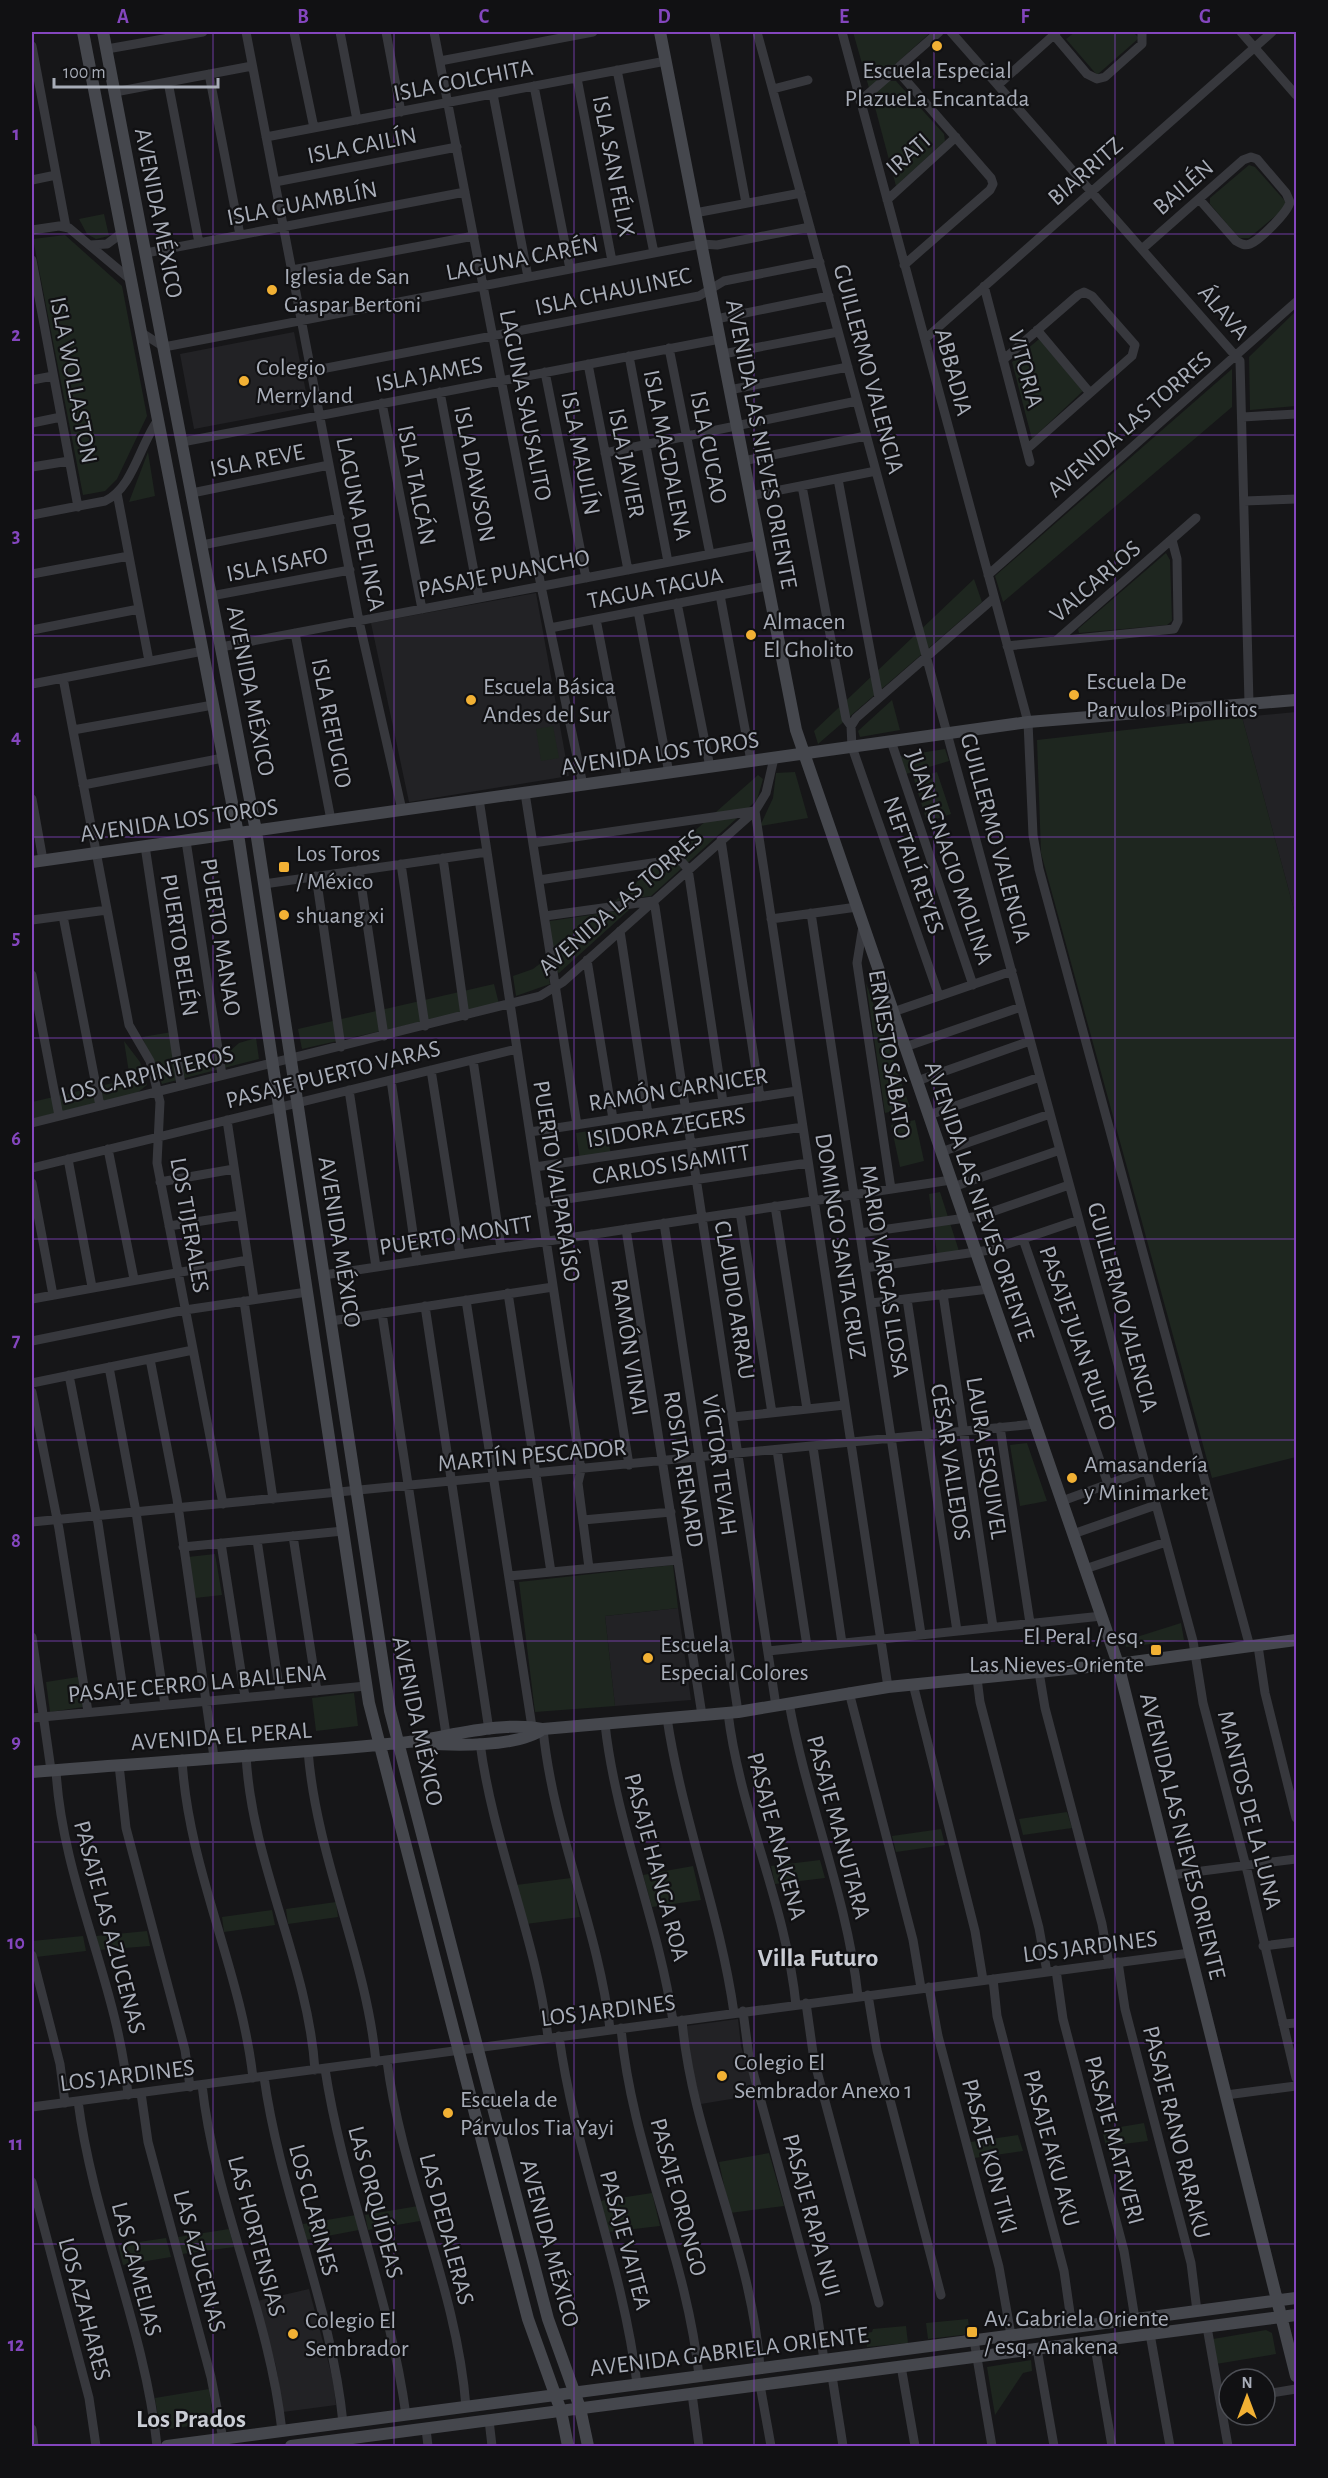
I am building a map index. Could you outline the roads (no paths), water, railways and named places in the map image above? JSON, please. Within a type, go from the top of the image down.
[{"type":"main road","name":"AVENIDA MÉXICO","points":[[83,32],[238,834],[366,1686],[378,1745],[528,2319],[561,2411],[568,2446]]},
{"type":"main road","name":"AVENIDA MÉXICO","points":[[103,32],[256,831],[356,1492],[397,1743],[548,2319],[580,2408],[588,2446]]},
{"type":"main road","name":"AVENIDA LAS NIEVES ORIENTE","points":[[660,32],[794,720],[1118,1665],[1296,2376]]},
{"type":"main road","points":[[110,172],[120,169],[130,171]]},
{"type":"main road","name":"AVENIDA LOS TOROS","points":[[37,861],[1028,722],[1296,700]]},
{"type":"main road","name":"AVENIDA EL PERAL","points":[[413,1742],[446,1734],[605,1724],[733,1712],[888,1687],[1118,1665],[1296,1640]]},
{"type":"main road","name":"AVENIDA EL PERAL","points":[[32,1772],[397,1743],[446,1745],[480,1743],[533,1737],[538,1728]]},
{"type":"main road","name":"AVENIDA GABRIELA ORIENTE","points":[[167,2446],[1296,2298]]},
{"type":"main road","name":"AVENIDA GABRIELA ORIENTE","points":[[298,2446],[364,2442],[426,2429],[489,2420],[1296,2315]]},
{"type":"street","points":[[107,50],[202,32]]},
{"type":"street","name":"LAGUNA DEL INCA","points":[[246,32],[359,621],[402,810]]},
{"type":"street","points":[[294,32],[314,128]]},
{"type":"street","points":[[340,32],[357,120]]},
{"type":"street","points":[[386,32],[401,112]]},
{"type":"street","name":"LAGUNA SAUSALITO","points":[[434,32],[541,586],[583,785]]},
{"type":"street","points":[[440,61],[593,32]]},
{"type":"street","points":[[714,32],[747,203]]},
{"type":"street","name":"GUILLERMO VALENCIA","points":[[758,32],[1196,1654]]},
{"type":"street","name":"ABBADIA","points":[[842,32],[1028,722],[1036,858],[1254,1646],[1296,1818]]},
{"type":"street","points":[[860,100],[939,32]]},
{"type":"street","name":"ÁLAVA","points":[[951,32],[1237,355],[1242,368],[1249,703]]},
{"type":"street","points":[[998,85],[1056,33],[1087,74],[1097,79],[1105,77],[1143,44],[1142,32]]},
{"type":"street","points":[[1241,32],[1296,95]]},
{"type":"street","name":"BIARRITZ","points":[[925,339],[1272,32]]},
{"type":"street","points":[[32,46],[66,227]]},
{"type":"street","name":"ISLA COLCHITA","points":[[266,137],[666,61]]},
{"type":"street","points":[[115,92],[252,66]]},
{"type":"street","points":[[896,69],[991,178],[992,188],[904,265]]},
{"type":"street","points":[[617,70],[654,253]]},
{"type":"street","points":[[209,74],[240,235]]},
{"type":"street","name":"ISLA SAN FÉLIX","points":[[577,78],[612,261]]},
{"type":"street","points":[[773,89],[808,80]]},
{"type":"street","points":[[168,82],[200,243]]},
{"type":"street","points":[[534,86],[570,269]]},
{"type":"street","points":[[493,94],[528,277]]},
{"type":"street","name":"IRATI","points":[[887,200],[956,137]]},
{"type":"street","name":"ISLA CAILÍN","points":[[275,182],[457,147]]},
{"type":"street","name":"BAILÉN","points":[[1143,249],[1199,199],[1243,160],[1251,157],[1257,159],[1286,193],[1290,202],[1286,211],[1253,242],[1245,244],[1236,241],[1199,199]]},
{"type":"street","points":[[32,180],[56,175]]},
{"type":"street","name":"ISLA GUAMBLÍN","points":[[146,253],[465,192]]},
{"type":"street","points":[[695,213],[801,193]]},
{"type":"street","points":[[32,230],[56,226],[66,227],[131,280]]},
{"type":"street","name":"LAGUNA CARÉN","points":[[164,347],[701,244],[717,245],[810,227]]},
{"type":"street","points":[[90,245],[107,244],[123,232]]},
{"type":"street","points":[[292,270],[474,236]]},
{"type":"street","name":"ISLA WOLLASTON","points":[[32,260],[78,507]]},
{"type":"street","name":"ISLA CHAULINEC","points":[[311,371],[699,296],[724,281],[820,262]]},
{"type":"street","name":"VITORIA","points":[[984,286],[1030,462]]},
{"type":"street","points":[[1003,360],[1077,295],[1084,292],[1092,296],[1132,340],[1135,348],[1132,356],[1026,448]]},
{"type":"street","points":[[716,319],[829,296]]},
{"type":"street","name":"AVENIDA LAS TORRES","points":[[988,575],[1296,302]]},
{"type":"street","points":[[1037,330],[1090,393]]},
{"type":"street","points":[[723,354],[838,332]]},
{"type":"street","points":[[142,333],[164,347]]},
{"type":"street","name":"ISLA JAMES","points":[[182,442],[720,339]]},
{"type":"street","name":"ISLA CUCAO","points":[[669,348],[710,554]]},
{"type":"street","name":"ISLA MAGDALENA","points":[[628,356],[668,562]]},
{"type":"street","name":"ISLA JAVIER","points":[[588,364],[628,570]]},
{"type":"street","points":[[729,390],[848,367]]},
{"type":"street","name":"ISLA MAULÍN","points":[[545,372],[586,578]]},
{"type":"street","points":[[32,380],[53,376]]},
{"type":"street","name":"ISLA DAWSON","points":[[440,392],[479,598]]},
{"type":"street","points":[[605,453],[857,401]]},
{"type":"street","name":"ISLA TALCÁN","points":[[382,404],[422,609]]},
{"type":"street","points":[[1243,417],[1296,414]]},
{"type":"street","points":[[32,423],[61,417]]},
{"type":"street","points":[[32,515],[105,501],[117,494],[158,420]]},
{"type":"street","points":[[743,461],[866,436]]},
{"type":"street","points":[[32,468],[69,460]]},
{"type":"street","name":"ISLA REVE","points":[[192,493],[329,465]]},
{"type":"street","points":[[750,496],[876,471]]},
{"type":"street","points":[[838,479],[879,698]]},
{"type":"street","points":[[802,486],[846,718],[851,726],[852,747]]},
{"type":"street","points":[[117,494],[149,661]]},
{"type":"street","points":[[1244,501],[1296,498]]},
{"type":"street","points":[[202,545],[340,518]]},
{"type":"street","name":"VALCARLOS","points":[[1007,646],[1056,641],[1196,518]]},
{"type":"street","points":[[1056,641],[1169,631],[1176,628],[1178,621],[1177,560],[1172,540]]},
{"type":"street","name":"PASAJE PUANCHO","points":[[221,647],[759,545]]},
{"type":"street","points":[[32,574],[129,556]]},
{"type":"street","name":"ISLA ISAFO","points":[[211,596],[350,570]]},
{"type":"street","name":"TAGUA TAGUA","points":[[550,628],[768,586]]},
{"type":"street","points":[[720,595],[751,761]]},
{"type":"street","points":[[851,726],[856,718],[994,598]]},
{"type":"street","points":[[677,603],[710,767]]},
{"type":"street","points":[[32,630],[139,609]]},
{"type":"street","points":[[638,611],[669,773]]},
{"type":"street","points":[[596,619],[627,778]]},
{"type":"street","name":"ISLA REFUGIO","points":[[295,633],[331,820]]},
{"type":"street","points":[[32,684],[203,651]]},
{"type":"street","name":"LOS TIJERALES","points":[[63,678],[129,1025],[150,1061],[158,1091],[161,1114],[156,1157],[223,1504]]},
{"type":"street","points":[[73,730],[213,705]]},
{"type":"street","name":"JUAN IGNACIO MOLINA","points":[[891,741],[973,985]]},
{"type":"street","name":"NEFTALÍ REYES","points":[[852,747],[939,996]]},
{"type":"street","points":[[83,785],[223,758]]},
{"type":"street","name":"AVENIDA LAS TORRES","points":[[272,1063],[510,1005],[540,996],[556,987],[755,810],[766,794],[774,758]]},
{"type":"street","points":[[525,793],[577,1125]]},
{"type":"street","points":[[32,799],[37,861]]},
{"type":"street","name":"PUERTO VALPARAÍSO","points":[[479,800],[581,1470],[578,1483],[589,1568]]},
{"type":"street","points":[[533,843],[755,810]]},
{"type":"street","name":"DOMINGO SANTA CRUZ","points":[[755,810],[888,1687]]},
{"type":"street","points":[[721,840],[760,1097]]},
{"type":"street","name":"PUERTO MANAO","points":[[186,841],[222,1075]]},
{"type":"street","name":"PUERTO BELÉN","points":[[146,846],[181,1085]]},
{"type":"street","points":[[264,884],[487,852]]},
{"type":"street","points":[[443,858],[465,1016]]},
{"type":"street","points":[[539,880],[672,860],[681,861],[688,868],[723,1102]]},
{"type":"street","points":[[401,864],[425,1026]]},
{"type":"street","points":[[359,870],[384,1036]]},
{"type":"street","points":[[316,876],[342,1047]]},
{"type":"street","points":[[545,916],[653,901]]},
{"type":"street","name":"CLAUDIO ARRAU","points":[[653,901],[657,914],[692,1143],[776,1706]]},
{"type":"street","points":[[771,919],[856,906]]},
{"type":"street","points":[[32,920],[107,910]]},
{"type":"street","name":"MARIO VARGAS LLOSA","points":[[811,913],[921,1634]]},
{"type":"street","points":[[63,916],[100,1106]]},
{"type":"street","name":"ERNESTO SÁBATO","points":[[863,926],[857,963],[891,1189]]},
{"type":"street","points":[[620,932],[648,1114]]},
{"type":"street","points":[[587,960],[613,1119]]},
{"type":"street","points":[[893,1012],[1012,971]]},
{"type":"street","points":[[32,975],[59,1116]]},
{"type":"street","points":[[905,1047],[1021,1006]]},
{"type":"street","points":[[917,1081],[1030,1041]]},
{"type":"street","name":"PASAJE PUERTO VARAS","points":[[32,1168],[517,1049]]},
{"type":"street","points":[[473,1060],[501,1248]]},
{"type":"street","name":"LOS CARPINTEROS","points":[[32,1123],[272,1063]]},
{"type":"street","points":[[431,1070],[460,1254]]},
{"type":"street","points":[[929,1115],[1040,1077]]},
{"type":"street","points":[[391,1080],[417,1261]]},
{"type":"street","points":[[349,1090],[376,1267]]},
{"type":"street","name":"RAMÓN CARNICER","points":[[530,1132],[797,1091]]},
{"type":"street","points":[[941,1152],[1050,1114]]},
{"type":"street","points":[[227,1120],[248,1260],[249,1300],[273,1499]]},
{"type":"street","name":"ISIDORA ZEGERS","points":[[535,1167],[803,1126]]},
{"type":"street","points":[[108,1149],[134,1279]]},
{"type":"street","name":"PUERTO MONTT","points":[[324,1275],[854,1194],[952,1183],[1060,1150]]},
{"type":"street","points":[[68,1159],[92,1287]]},
{"type":"street","name":"CARLOS ISAMITT","points":[[540,1203],[808,1163]]},
{"type":"street","points":[[160,1182],[234,1169]]},
{"type":"street","points":[[32,1183],[53,1295]]},
{"type":"street","points":[[860,1233],[980,1216],[1070,1185]]},
{"type":"street","points":[[775,1206],[807,1409]]},
{"type":"street","points":[[740,1212],[772,1413]]},
{"type":"street","points":[[169,1226],[241,1215]]},
{"type":"street","points":[[865,1268],[976,1253],[1079,1220]]},
{"type":"street","name":"VÍCTOR TEVAH","points":[[664,1223],[699,1458],[733,1712]]},
{"type":"street","name":"ROSITA RENARD","points":[[626,1229],[702,1715]]},
{"type":"street","name":"RAMÓN VINAI","points":[[592,1234],[629,1465]]},
{"type":"street","name":"PASAJE JUAN RULFO","points":[[1023,1239],[1108,1484]]},
{"type":"street","points":[[32,1299],[178,1270],[248,1260]]},
{"type":"street","points":[[331,1321],[553,1287]]},
{"type":"street","points":[[871,1303],[989,1289]]},
{"type":"street","points":[[32,1341],[186,1311],[307,1292]]},
{"type":"street","points":[[508,1293],[551,1572]]},
{"type":"street","name":"LAURA ESQUIVEL","points":[[942,1294],[993,1627]]},
{"type":"street","name":"CÉSAR VALLEJOS","points":[[907,1299],[957,1631]]},
{"type":"street","points":[[466,1300],[509,1576],[538,1728],[551,1788],[603,1984],[610,2029]]},
{"type":"street","points":[[425,1306],[489,1731]]},
{"type":"street","points":[[382,1313],[446,1734]]},
{"type":"street","points":[[32,1383],[193,1350]]},
{"type":"street","points":[[150,1359],[177,1508],[214,1757]]},
{"type":"street","points":[[109,1367],[136,1512],[165,1705]]},
{"type":"street","points":[[69,1375],[97,1516],[126,1709]]},
{"type":"street","points":[[32,1392],[56,1519],[88,1713]]},
{"type":"street","points":[[733,1417],[845,1405]]},
{"type":"street","name":"MARTÍN PESCADOR","points":[[32,1522],[738,1455],[1035,1424]]},
{"type":"street","points":[[1000,1427],[1030,1623]]},
{"type":"street","points":[[813,1447],[842,1643]]},
{"type":"street","points":[[777,1450],[807,1646]]},
{"type":"street","points":[[1062,1501],[1147,1470]]},
{"type":"street","points":[[1073,1534],[1156,1505]]},
{"type":"street","points":[[583,1520],[671,1512]]},
{"type":"street","points":[[183,1547],[343,1531]]},
{"type":"street","points":[[293,1536],[317,1691]]},
{"type":"street","points":[[257,1540],[280,1694]]},
{"type":"street","points":[[1085,1569],[1166,1542]]},
{"type":"street","points":[[221,1543],[245,1697]]},
{"type":"street","points":[[509,1576],[678,1560]]},
{"type":"street","points":[[768,1651],[1102,1616]]},
{"type":"street","name":"PASAJE LAS AZUCENAS","points":[[32,1640],[34,1679],[54,1770],[62,1824],[121,2046],[128,2095]]},
{"type":"street","name":"MANTOS DE LA LUNA","points":[[1196,1654],[1203,1703],[1296,2078]]},
{"type":"street","name":"PASAJE RANO RARAKU","points":[[1039,1672],[1045,1708],[1114,1963],[1192,2270],[1197,2311]]},
{"type":"street","name":"PASAJE MATAVERI","points":[[977,1678],[980,1702],[1124,2251],[1135,2319]]},
{"type":"street","name":"PASAJE AKU AKU","points":[[913,1684],[1064,2271],[1072,2327]]},
{"type":"street","name":"PASAJE CERRO LA BALLENA","points":[[32,1718],[366,1686]]},
{"type":"street","name":"PASAJE KON TIKI","points":[[849,1692],[999,2267],[1011,2335]]},
{"type":"street","name":"PASAJE MANUTARA","points":[[789,1703],[798,1750],[941,2295]]},
{"type":"street","name":"PASAJE ANAKENA","points":[[733,1712],[735,1752],[879,2303]]},
{"type":"street","name":"PASAJE RAPA NUI","points":[[667,1718],[673,1757],[749,2057],[816,2305],[824,2360]]},
{"type":"street","name":"PASAJE HANGA ROA","points":[[605,1724],[609,1758],[754,2315],[760,2368]]},
{"type":"street","points":[[480,1743],[488,1793],[540,1986],[548,2037]]},
{"type":"street","points":[[308,1750],[314,1803],[369,2011],[376,2062]]},
{"type":"street","name":"LAS ORQUÍDEAS","points":[[246,1755],[252,1813],[396,2353],[406,2415]]},
{"type":"street","points":[[182,1759],[187,1811],[246,2032],[253,2078]]},
{"type":"street","points":[[118,1765],[126,1828],[185,2050],[190,2087]]},
{"type":"street","points":[[1171,1875],[1296,1859]]},
{"type":"street","points":[[1263,1946],[1296,1942]]},
{"type":"street","name":"LOS JARDINES","points":[[32,2107],[1190,1953]]},
{"type":"street","points":[[32,1955],[62,2074],[65,2103]]},
{"type":"street","points":[[1283,2024],[1296,2023]]},
{"type":"street","name":"PASAJE ORONGO","points":[[621,2028],[627,2077],[691,2319],[699,2376]]},
{"type":"street","name":"PASAJE VAITEA","points":[[559,2036],[568,2096],[632,2340],[637,2384]]},
{"type":"street","name":"LAS DEDALERAS","points":[[387,2061],[395,2112],[460,2353],[466,2407]]},
{"type":"street","name":"LOS CLARINES","points":[[264,2077],[275,2141],[336,2371],[343,2423]]},
{"type":"street","name":"LAS HORTENSIAS","points":[[202,2085],[210,2136],[273,2374],[282,2431]]},
{"type":"street","points":[[1226,2095],[1296,2086]]},
{"type":"street","name":"LAS AZUCENAS","points":[[141,2093],[148,2142],[211,2377],[223,2439]]},
{"type":"street","name":"LAS CAMELIAS","points":[[78,2101],[84,2146],[150,2395],[157,2446]]},
{"type":"street","name":"LOS AZAHARES","points":[[32,2182],[88,2398],[96,2446]]},
{"type":"street","points":[[1207,2327],[1217,2390]]},
{"type":"street","points":[[1150,2334],[1170,2446]]},
{"type":"street","points":[[974,2340],[992,2446]]},
{"type":"street","points":[[1094,2341],[1112,2446]]},
{"type":"street","points":[[1037,2349],[1054,2446]]},
{"type":"street","points":[[901,2366],[915,2446]]},
{"type":"street","points":[[832,2376],[843,2446]]},
{"type":"street","points":[[760,2385],[771,2446]]},
{"type":"street","points":[[1277,2392],[1296,2389]]},
{"type":"street","points":[[692,2394],[699,2446]]},
{"type":"street","points":[[489,2420],[492,2446]]},
{"type":"street","points":[[1224,2427],[1228,2446]]},
{"type":"street","points":[[32,2428],[34,2446]]},
{"type":"street","points":[[426,2429],[428,2446]]},
{"type":"place","name":"Escuela Especial PlazueLa Encantada","points":[[937,46]]},
{"type":"place","name":"Iglesia de San Gaspar Bertoni","points":[[272,290]]},
{"type":"place","name":"Colegio Merryland","points":[[244,381]]},
{"type":"place","name":"Almacen El Gholito","points":[[751,635]]},
{"type":"place","name":"Escuela De Parvulos Pipollitos","points":[[1074,695]]},
{"type":"place","name":"Escuela Básica Andes del Sur","points":[[471,700]]},
{"type":"place","name":"Los Toros / México","points":[[284,867]]},
{"type":"place","name":"shuang xi","points":[[284,915]]},
{"type":"place","name":"Amasandería y Minimarket","points":[[1072,1478]]},
{"type":"place","name":"El Peral / esq. Las Nieves-Oriente","points":[[1156,1650]]},
{"type":"place","name":"Escuela Especial Colores","points":[[648,1658]]},
{"type":"place","name":"Colegio El Sembrador Anexo 1","points":[[722,2076]]},
{"type":"place","name":"Escuela de Párvulos Tia Yayi","points":[[448,2113]]},
{"type":"place","name":"Av. Gabriela Oriente / esq. Anakena","points":[[972,2332]]},
{"type":"place","name":"Colegio El Sembrador","points":[[293,2334]]},
{"type":"district","name":"Villa Futuro","points":[[818,1957]]},
{"type":"district","name":"Los Prados","points":[[191,2418]]}]
